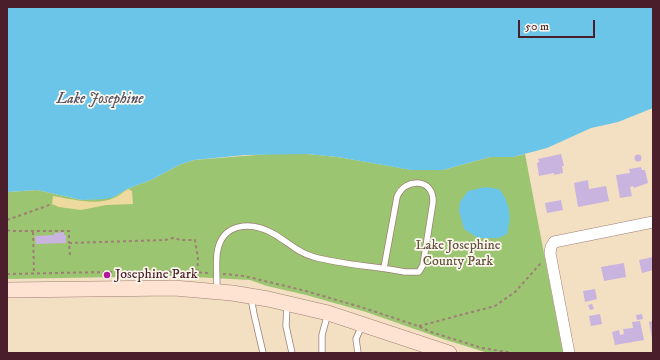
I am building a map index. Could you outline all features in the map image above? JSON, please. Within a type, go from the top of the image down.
[{"type":"main road","points":[[7,290],[174,288],[217,291],[287,303],[328,313],[363,323],[442,352]]},
{"type":"street","points":[[569,353],[550,253],[554,242],[653,222]]},
{"type":"lane","points":[[217,291],[218,252],[220,244],[226,233],[241,226],[255,226],[275,234],[296,249],[313,257],[414,273],[418,272],[423,265],[433,196],[430,189],[424,185],[411,183],[399,190],[384,268]]},
{"type":"lane","points":[[251,296],[263,353]]},
{"type":"lane","points":[[287,303],[286,326],[292,353]]},
{"type":"lane","points":[[322,353],[322,335],[328,313]]},
{"type":"lane","points":[[358,353],[356,339],[363,323]]},
{"type":"path","points":[[7,220],[52,204]]},
{"type":"path","points":[[7,230],[33,232],[68,231],[70,255]]},
{"type":"path","points":[[33,232],[34,274]]},
{"type":"path","points":[[69,243],[165,240],[173,238],[181,240],[195,240],[198,258],[197,277]]},
{"type":"path","points":[[418,326],[495,306],[515,292],[550,253]]},
{"type":"green space","name":"Lake Josephine County Park","points":[[281,153],[338,157],[412,170],[443,170],[490,157],[513,157],[525,154],[563,353],[488,353],[366,312],[306,295],[267,286],[250,280],[173,276],[7,279],[7,192],[37,190],[82,200],[114,197],[127,189],[151,180],[179,165],[194,160]]},
{"type":"sand","points":[[128,189],[132,191],[133,204],[106,205],[81,210],[59,207],[52,204],[53,196],[92,202],[114,198]]},
{"type":"water","name":"Lake Josephine","points":[[7,7],[653,7],[653,108],[618,122],[591,128],[547,148],[513,157],[490,157],[443,170],[411,170],[338,157],[307,154],[245,155],[194,160],[179,165],[151,180],[127,189],[114,197],[106,199],[82,200],[37,190],[7,192]]},
{"type":"water","points":[[485,187],[499,189],[508,205],[510,216],[509,228],[507,234],[499,238],[478,238],[464,229],[459,211],[460,202],[468,191]]},
{"type":"building","points":[[561,154],[564,166],[562,166],[563,173],[539,176],[537,163],[539,162],[538,159]]},
{"type":"building","points":[[638,155],[641,158],[638,161],[635,158]]},
{"type":"building","points":[[641,167],[642,170],[645,170],[648,183],[634,188],[633,186],[630,187],[632,196],[620,198],[616,175],[630,173],[629,169]]},
{"type":"building","points":[[588,180],[589,189],[606,186],[609,201],[578,207],[574,183]]},
{"type":"building","points":[[561,200],[563,210],[547,213],[545,203]]},
{"type":"building","points":[[64,232],[64,235],[66,235],[66,243],[36,244],[35,236],[54,235],[54,233]]},
{"type":"building","points":[[653,257],[653,270],[642,273],[639,260]]},
{"type":"building","points":[[624,263],[626,277],[604,281],[601,267]]},
{"type":"building","points":[[595,289],[597,299],[585,302],[583,291]]},
{"type":"building","points":[[592,304],[594,309],[590,310],[588,305]]},
{"type":"building","points":[[600,314],[602,324],[591,326],[589,316]]},
{"type":"building","points":[[642,314],[643,319],[637,320],[636,315]]},
{"type":"building","points":[[640,321],[644,340],[615,345],[612,332],[619,330],[620,335],[624,334],[623,329],[633,328],[632,322]]},
{"type":"building","points":[[653,321],[653,337],[652,338],[649,322]]},
{"type":"place","name":"Josephine Park","points":[[107,275]]}]
